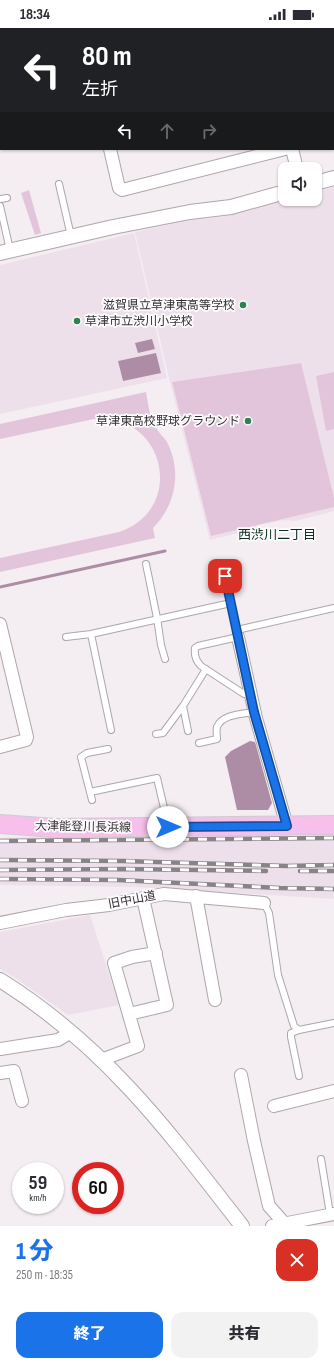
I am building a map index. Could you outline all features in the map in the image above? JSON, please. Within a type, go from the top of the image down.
[{"type":"main road","name":"大津能登川長浜線","points":[[0,824],[55,828],[334,825]]},
{"type":"street","points":[[110,150],[119,188],[122,190],[281,150]]},
{"type":"street","points":[[292,150],[295,162]]},
{"type":"street","points":[[322,181],[334,178]]},
{"type":"street","points":[[5,251],[190,212],[231,207],[278,194]]},
{"type":"street","points":[[0,624],[28,737],[26,740],[0,747]]},
{"type":"street","points":[[238,633],[254,712],[287,826]]},
{"type":"street","name":"旧中山道","points":[[0,923],[66,910],[164,894],[264,903]]},
{"type":"street","points":[[196,896],[215,1000]]},
{"type":"street","points":[[129,1014],[167,1005],[143,898]]},
{"type":"street","points":[[101,1060],[138,1046],[114,963],[132,957],[156,953]]},
{"type":"street","points":[[0,980],[19,992],[71,1032],[130,1089],[164,1128],[242,1226]]},
{"type":"street","points":[[0,1049],[58,1040],[71,1032]]},
{"type":"street","points":[[0,1073],[14,1071],[22,1101]]},
{"type":"street","points":[[241,1075],[269,1206],[285,1224]]},
{"type":"street","points":[[274,1106],[334,1091]]},
{"type":"street","points":[[272,1226],[333,1215]]},
{"type":"lane","points":[[58,184],[71,236]]},
{"type":"lane","points":[[0,199],[7,198]]},
{"type":"lane","points":[[0,206],[5,251]]},
{"type":"lane","points":[[146,564],[165,659]]},
{"type":"lane","points":[[225,576],[238,633]]},
{"type":"lane","points":[[66,637],[91,634],[157,618],[231,603]]},
{"type":"lane","points":[[250,693],[244,694],[197,662],[195,648],[238,633],[334,608]]},
{"type":"lane","points":[[91,634],[111,730]]},
{"type":"lane","points":[[156,734],[163,733],[183,706],[206,669]]},
{"type":"lane","points":[[183,706],[188,732]]},
{"type":"lane","points":[[199,743],[217,739],[216,728],[220,721],[254,712]]},
{"type":"lane","points":[[92,800],[81,757],[87,753],[108,749]]},
{"type":"lane","points":[[90,792],[157,778],[168,827]]},
{"type":"lane","points":[[264,903],[269,912],[278,975],[294,1026],[299,1030]]},
{"type":"lane","points":[[299,1076],[291,1033],[334,1023]]},
{"type":"lane","points":[[321,1159],[323,1176],[333,1215]]},
{"type":"shaded area","name":"滋賀県立草津東高等学校","points":[[334,187],[334,511],[296,521],[284,520],[258,525],[250,530],[210,540],[169,378],[135,232],[185,221],[222,217],[278,202],[278,206],[322,206],[322,190]]},
{"type":"shaded area","points":[[29,190],[41,233],[35,235],[21,193]]},
{"type":"shaded area","name":"草津市立渋川小学校","points":[[134,233],[167,378],[0,414],[0,265]]},
{"type":"shaded area","points":[[152,339],[155,349],[138,353],[135,343]]},
{"type":"shaded area","points":[[156,353],[161,373],[123,381],[118,361]]},
{"type":"shaded area","name":"草津東高校野球グラウンド","points":[[301,363],[334,498],[334,507],[211,536],[172,382]]},
{"type":"shaded area","points":[[334,372],[334,429],[326,431],[316,376]]},
{"type":"shaded area","points":[[146,392],[154,425],[167,442],[172,453],[175,476],[174,487],[167,509],[153,528],[155,538],[0,572],[0,558],[119,532],[140,520],[154,504],[160,484],[159,464],[151,446],[137,430],[118,421],[94,419],[0,439],[0,424]]},
{"type":"shaded area","points":[[250,741],[255,742],[272,803],[268,810],[237,810],[225,757],[231,751]]},
{"type":"shaded area","points":[[334,832],[334,899],[138,887],[0,885],[0,838],[100,835]]},
{"type":"shaded area","points":[[90,915],[119,1005],[68,1015],[14,977],[0,969],[0,932]]},
{"type":"waterway","points":[[0,587],[165,551]]},
{"type":"railway","points":[[0,841],[334,838]]},
{"type":"railway","points":[[0,860],[123,861],[287,866],[334,865]]},
{"type":"railway","points":[[0,870],[123,869],[266,871]]},
{"type":"railway","points":[[300,871],[334,871]]},
{"type":"railway","points":[[0,879],[118,880],[280,888],[334,889]]},
{"type":"place","name":"滋賀県立草津東高等学校","points":[[243,305]]},
{"type":"place","name":"草津市立渋川小学校","points":[[77,321]]},
{"type":"place","name":"草津東高校野球グラウンド","points":[[248,421]]},
{"type":"district","name":"西渋川二丁目","points":[[277,535]]},
{"type":"route","points":[[168,827],[287,826],[254,712],[225,576]]}]
